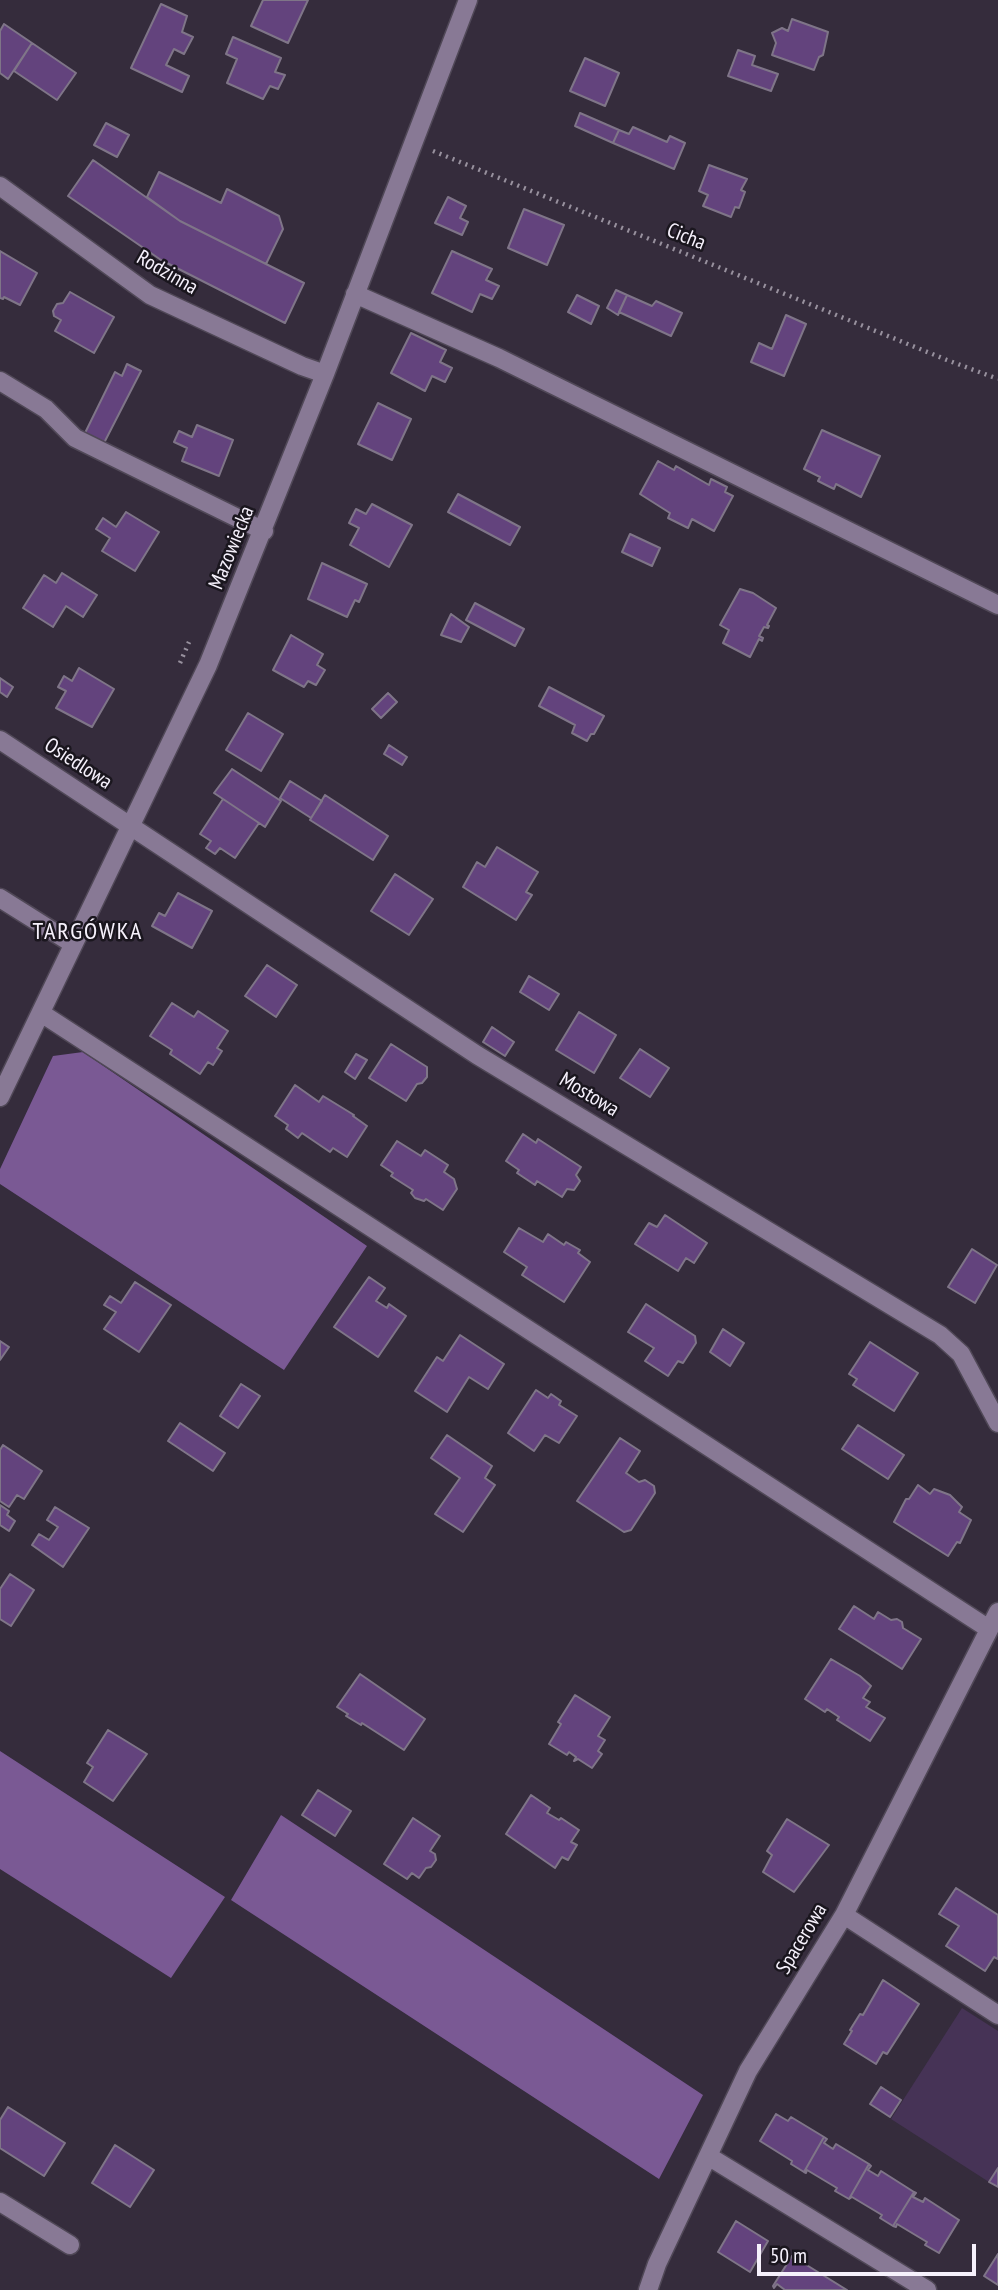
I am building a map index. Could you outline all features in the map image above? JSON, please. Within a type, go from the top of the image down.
[{"type":"street","name":"Mazowiecka","points":[[0,1097],[208,665],[264,531],[468,0]]},
{"type":"street","name":"Rodzinna","points":[[0,186],[150,295],[302,366],[325,374]]},
{"type":"street","points":[[355,294],[499,358],[998,605]]},
{"type":"street","points":[[0,381],[46,409],[75,438],[264,531]]},
{"type":"street","name":"Osiedlowa","points":[[0,740],[131,826]]},
{"type":"street","name":"Mostowa","points":[[131,826],[477,1055],[940,1335],[961,1354],[998,1423]]},
{"type":"street","points":[[0,898],[73,944]]},
{"type":"street","points":[[41,1013],[989,1629]]},
{"type":"street","name":"Spacerowa","points":[[648,2290],[657,2264],[748,2071],[844,1915],[998,1612]]},
{"type":"street","points":[[844,1915],[998,2015]]},
{"type":"street","points":[[708,2156],[927,2290]]},
{"type":"street","points":[[0,2202],[70,2245]]},
{"type":"path","name":"Cicha","points":[[413,142],[998,379]]},
{"type":"shaded area","points":[[83,1052],[367,1246],[284,1370],[0,1184],[0,1169],[53,1056]]},
{"type":"shaded area","points":[[0,1751],[225,1897],[171,1978],[0,1869]]},
{"type":"shaded area","points":[[281,1815],[703,2095],[659,2179],[231,1900]]},
{"type":"shaded area","points":[[962,2008],[998,2031],[998,2168],[989,2182],[891,2119]]},
{"type":"building","points":[[263,0],[308,0],[288,43],[251,26]]},
{"type":"building","points":[[161,4],[187,16],[182,32],[193,37],[184,54],[174,49],[166,65],[189,76],[182,92],[131,68]]},
{"type":"building","points":[[792,19],[828,32],[823,55],[819,57],[814,70],[772,55],[776,43],[772,33],[782,28],[788,31]]},
{"type":"building","points":[[4,24],[32,43],[8,79],[0,73],[0,31]]},
{"type":"building","points":[[233,37],[281,58],[275,72],[285,75],[278,89],[270,86],[263,99],[227,83],[237,59],[226,54]]},
{"type":"building","points":[[32,43],[76,73],[57,100],[14,71]]},
{"type":"building","points":[[738,50],[755,56],[752,65],[778,74],[771,91],[728,76]]},
{"type":"building","points":[[585,58],[619,73],[605,106],[570,91]]},
{"type":"building","points":[[580,113],[619,130],[613,143],[575,126]]},
{"type":"building","points":[[106,123],[129,135],[117,157],[94,145]]},
{"type":"building","points":[[633,127],[667,142],[670,136],[685,143],[674,169],[613,143],[619,130],[629,134]]},
{"type":"building","points":[[93,160],[180,221],[304,283],[285,323],[161,260],[68,196]]},
{"type":"building","points":[[709,165],[747,179],[741,190],[745,192],[739,208],[735,207],[731,217],[703,206],[708,195],[699,191]]},
{"type":"building","points":[[159,172],[221,203],[227,189],[279,216],[283,229],[266,264],[180,221],[147,197]]},
{"type":"building","points":[[448,197],[466,206],[460,218],[468,222],[462,235],[435,223]]},
{"type":"building","points":[[524,209],[564,225],[547,265],[508,248]]},
{"type":"building","points":[[0,251],[37,273],[20,305],[4,297],[0,298]]},
{"type":"building","points":[[452,251],[492,269],[486,280],[499,286],[492,299],[480,294],[472,312],[432,293]]},
{"type":"building","points":[[616,290],[627,295],[618,315],[607,308]]},
{"type":"building","points":[[70,292],[114,317],[94,353],[55,331],[61,320],[54,316],[53,311],[57,304],[63,303]]},
{"type":"building","points":[[577,295],[599,306],[591,324],[568,312]]},
{"type":"building","points":[[627,295],[652,306],[656,301],[682,313],[671,336],[619,312]]},
{"type":"building","points":[[786,315],[806,324],[784,376],[751,362],[759,343],[772,349]]},
{"type":"building","points":[[411,333],[446,350],[440,362],[452,368],[445,382],[432,376],[425,391],[391,373]]},
{"type":"building","points":[[127,364],[141,371],[104,443],[85,433],[115,372],[122,376]]},
{"type":"building","points":[[378,403],[411,419],[392,460],[358,444]]},
{"type":"building","points":[[197,425],[233,440],[219,476],[182,461],[187,448],[174,442],[179,431],[192,437]]},
{"type":"building","points":[[822,430],[880,456],[861,497],[836,484],[834,489],[818,481],[820,477],[804,469]]},
{"type":"building","points":[[658,461],[674,470],[676,466],[709,485],[711,479],[727,487],[725,492],[733,496],[714,531],[692,519],[688,528],[668,518],[670,513],[640,494]]},
{"type":"building","points":[[458,494],[520,527],[510,545],[448,512]]},
{"type":"building","points":[[372,504],[412,525],[389,567],[350,545],[359,528],[349,523],[356,509],[366,514]]},
{"type":"building","points":[[126,512],[159,532],[135,571],[102,551],[110,538],[96,529],[103,518],[116,527]]},
{"type":"building","points":[[630,534],[660,548],[652,566],[622,552]]},
{"type":"building","points":[[322,563],[367,584],[359,602],[355,600],[347,617],[308,599]]},
{"type":"building","points":[[62,573],[97,595],[83,617],[66,606],[53,627],[23,608],[44,575],[56,583]]},
{"type":"building","points":[[740,589],[753,593],[776,608],[768,628],[764,627],[759,636],[763,638],[762,641],[759,639],[750,657],[723,643],[729,630],[720,625]]},
{"type":"building","points":[[475,603],[524,629],[515,646],[466,620]]},
{"type":"building","points":[[451,614],[469,627],[461,642],[441,635]]},
{"type":"building","points":[[291,635],[323,654],[317,665],[325,670],[316,685],[308,681],[304,687],[273,670]]},
{"type":"building","points":[[79,668],[114,689],[92,727],[56,708],[66,691],[58,687],[64,676],[72,681]]},
{"type":"building","points":[[0,678],[13,687],[7,697],[0,692]]},
{"type":"building","points":[[549,687],[604,716],[587,741],[572,733],[575,725],[539,706]]},
{"type":"building","points":[[388,693],[397,702],[381,718],[372,709]]},
{"type":"building","points":[[248,713],[283,734],[261,771],[226,750]]},
{"type":"building","points":[[389,745],[407,757],[402,765],[384,754]]},
{"type":"building","points":[[232,769],[281,801],[265,827],[214,793]]},
{"type":"building","points":[[290,781],[322,801],[311,818],[280,798]]},
{"type":"building","points":[[325,795],[388,836],[373,860],[310,820]]},
{"type":"building","points":[[223,799],[259,823],[235,858],[220,848],[215,854],[206,848],[211,841],[200,834]]},
{"type":"building","points":[[497,847],[538,872],[526,892],[532,895],[516,920],[463,887],[477,862],[485,867]]},
{"type":"building","points":[[395,874],[433,899],[409,935],[371,911]]},
{"type":"building","points":[[178,893],[212,911],[192,948],[152,926],[159,913],[165,916]]},
{"type":"building","points":[[267,965],[297,985],[276,1017],[245,996]]},
{"type":"building","points":[[529,976],[559,994],[549,1010],[520,992]]},
{"type":"building","points":[[172,1003],[194,1017],[198,1011],[228,1031],[217,1048],[222,1051],[213,1065],[208,1062],[200,1074],[170,1054],[172,1050],[150,1036]]},
{"type":"building","points":[[579,1012],[616,1035],[594,1073],[556,1050]]},
{"type":"building","points":[[492,1027],[514,1042],[505,1056],[483,1042]]},
{"type":"building","points":[[391,1044],[427,1067],[427,1077],[417,1084],[406,1101],[369,1078]]},
{"type":"building","points":[[640,1049],[669,1068],[650,1097],[620,1078]]},
{"type":"building","points":[[356,1054],[367,1060],[355,1079],[345,1072]]},
{"type":"building","points":[[295,1085],[319,1102],[323,1096],[367,1126],[347,1157],[333,1148],[330,1152],[302,1133],[298,1138],[286,1129],[288,1125],[275,1116]]},
{"type":"building","points":[[523,1134],[536,1143],[538,1139],[581,1167],[576,1175],[580,1181],[574,1190],[567,1189],[562,1197],[537,1181],[535,1185],[517,1173],[519,1170],[506,1161]]},
{"type":"building","points":[[397,1141],[421,1156],[425,1150],[448,1165],[444,1172],[454,1179],[457,1189],[443,1210],[426,1199],[424,1201],[415,1198],[411,1193],[413,1190],[391,1176],[393,1173],[381,1165]]},
{"type":"building","points":[[665,1215],[707,1243],[694,1263],[686,1258],[678,1271],[635,1244],[649,1223],[657,1227]]},
{"type":"building","points":[[519,1228],[543,1242],[548,1234],[564,1245],[566,1242],[580,1250],[578,1253],[590,1262],[564,1302],[522,1275],[527,1267],[504,1252]]},
{"type":"building","points":[[972,1249],[997,1265],[975,1303],[948,1287]]},
{"type":"building","points":[[369,1277],[385,1288],[376,1301],[387,1308],[389,1304],[406,1316],[378,1357],[334,1327]]},
{"type":"building","points":[[135,1282],[171,1305],[139,1352],[104,1329],[116,1312],[104,1305],[110,1296],[121,1303]]},
{"type":"building","points":[[646,1304],[695,1336],[696,1343],[683,1363],[678,1361],[668,1376],[645,1361],[654,1348],[628,1332]]},
{"type":"building","points":[[723,1329],[744,1343],[730,1366],[710,1352]]},
{"type":"building","points":[[460,1335],[504,1364],[488,1389],[469,1377],[447,1412],[415,1391],[437,1357],[443,1361]]},
{"type":"building","points":[[0,1341],[9,1347],[0,1360]]},
{"type":"building","points":[[870,1342],[918,1373],[894,1411],[853,1385],[857,1379],[849,1374]]},
{"type":"building","points":[[241,1384],[260,1396],[238,1428],[220,1416]]},
{"type":"building","points":[[536,1390],[548,1398],[551,1394],[561,1401],[559,1405],[577,1416],[559,1443],[545,1435],[534,1451],[508,1433]]},
{"type":"building","points":[[180,1423],[225,1453],[213,1471],[168,1441]]},
{"type":"building","points":[[858,1425],[904,1455],[888,1479],[842,1449]]},
{"type":"building","points":[[447,1435],[492,1466],[485,1478],[495,1485],[463,1532],[435,1514],[460,1478],[431,1458]]},
{"type":"building","points":[[620,1438],[640,1451],[626,1473],[639,1482],[645,1480],[654,1486],[655,1493],[631,1530],[624,1532],[577,1501]]},
{"type":"building","points":[[3,1445],[42,1471],[24,1499],[17,1495],[9,1507],[0,1501],[0,1450]]},
{"type":"building","points":[[918,1485],[930,1494],[934,1489],[950,1495],[962,1507],[959,1512],[971,1520],[960,1543],[957,1542],[948,1556],[894,1522],[906,1499],[909,1499]]},
{"type":"building","points":[[0,1505],[9,1511],[7,1515],[15,1521],[9,1531],[0,1525]]},
{"type":"building","points":[[55,1507],[89,1528],[63,1567],[32,1545],[39,1534],[49,1540],[58,1527],[47,1520]]},
{"type":"building","points":[[10,1574],[34,1590],[11,1626],[0,1619],[0,1589]]},
{"type":"building","points":[[854,1606],[874,1619],[878,1612],[891,1620],[897,1619],[902,1622],[903,1628],[921,1639],[902,1669],[839,1629]]},
{"type":"building","points":[[831,1659],[860,1676],[871,1686],[863,1698],[870,1702],[866,1707],[885,1718],[870,1741],[837,1720],[839,1717],[827,1709],[825,1712],[805,1699]]},
{"type":"building","points":[[360,1674],[425,1719],[404,1750],[346,1716],[348,1714],[337,1707]]},
{"type":"building","points":[[575,1695],[610,1717],[598,1736],[605,1740],[598,1751],[602,1754],[592,1768],[578,1759],[574,1761],[576,1757],[569,1752],[567,1755],[549,1744],[561,1724],[558,1722]]},
{"type":"building","points":[[108,1730],[147,1754],[113,1801],[84,1782],[93,1767],[87,1763]]},
{"type":"building","points":[[318,1790],[351,1811],[335,1836],[302,1815]]},
{"type":"building","points":[[531,1795],[550,1808],[547,1813],[559,1820],[561,1818],[579,1830],[571,1842],[577,1845],[568,1860],[562,1857],[555,1868],[506,1834]]},
{"type":"building","points":[[413,1818],[440,1836],[430,1851],[435,1854],[436,1860],[431,1867],[426,1868],[419,1878],[412,1873],[407,1879],[384,1864]]},
{"type":"building","points":[[787,1819],[829,1845],[794,1892],[763,1872],[772,1855],[767,1851]]},
{"type":"building","points":[[956,1888],[998,1915],[998,1959],[994,1957],[985,1971],[946,1946],[959,1926],[939,1914]]},
{"type":"building","points":[[883,1980],[919,2004],[887,2054],[883,2052],[876,2064],[844,2044],[852,2031],[850,2030],[860,2014],[863,2015]]},
{"type":"building","points":[[881,2087],[901,2100],[890,2117],[870,2104]]},
{"type":"building","points":[[8,2107],[65,2143],[44,2176],[0,2148],[0,2120]]},
{"type":"building","points":[[776,2114],[788,2121],[791,2117],[824,2137],[804,2172],[760,2141]]},
{"type":"building","points":[[824,2137],[827,2139],[824,2143],[833,2149],[836,2144],[869,2164],[849,2199],[835,2191],[837,2188],[807,2170],[804,2172]]},
{"type":"building","points":[[115,2145],[154,2170],[130,2207],[92,2183]]},
{"type":"building","points":[[869,2164],[871,2166],[868,2170],[878,2176],[881,2171],[914,2192],[893,2226],[880,2218],[882,2215],[852,2197],[849,2199]]},
{"type":"building","points":[[998,2168],[998,2187],[989,2182]]},
{"type":"building","points":[[914,2192],[916,2193],[913,2197],[923,2202],[925,2198],[959,2220],[939,2253],[925,2245],[927,2242],[897,2224],[896,2227],[893,2226]]},
{"type":"building","points":[[736,2221],[768,2241],[750,2272],[718,2252]]},
{"type":"building","points":[[998,2254],[998,2285],[984,2276]]},
{"type":"building","points":[[792,2256],[847,2290],[785,2290],[777,2284],[774,2288]]},
{"type":"district","name":"TARGÓWKA","points":[[88,932]]}]
